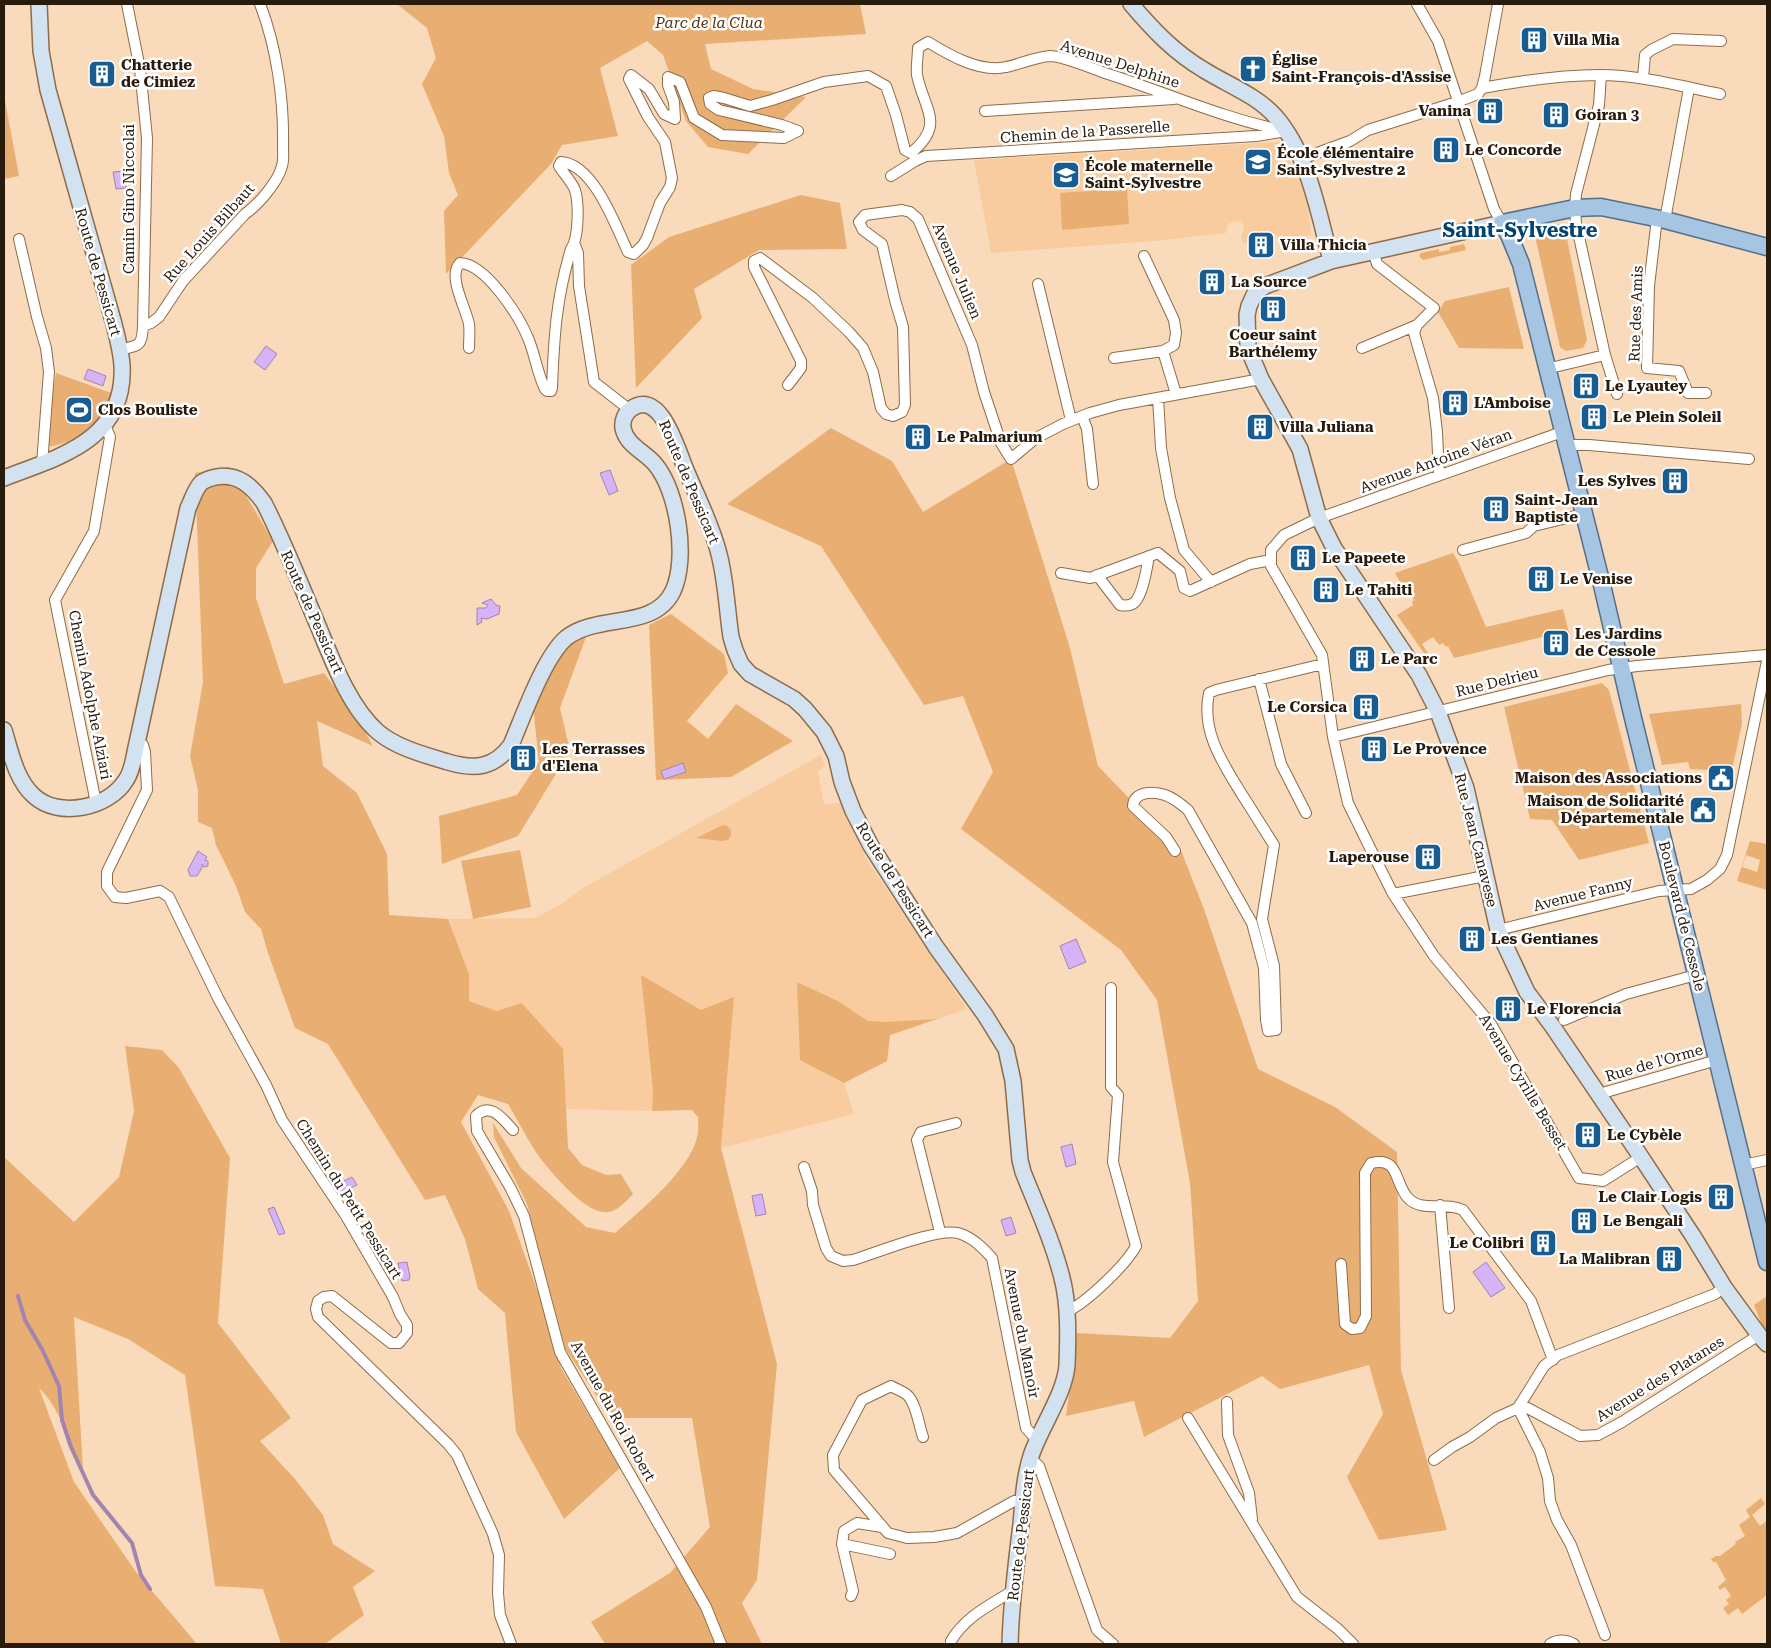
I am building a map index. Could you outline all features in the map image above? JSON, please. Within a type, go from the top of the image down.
[{"type":"main road","points":[[1502,223],[1575,208],[1601,207],[1661,219],[1767,247]]},
{"type":"main road","name":"Boulevard de Cessole","points":[[1502,223],[1521,264],[1767,1262]]},
{"type":"street","name":"Route de Pessicart","points":[[4,478],[42,464],[75,448],[105,425],[120,397],[122,372],[120,350],[48,90],[41,51],[39,4]]},
{"type":"street","name":"Camin Gino Niccolai","points":[[120,350],[137,346],[141,343],[143,326],[147,138],[140,69],[127,4]]},
{"type":"street","name":"Rue Louis Bilbaut","points":[[143,326],[159,317],[183,281],[245,214],[254,208],[270,188],[282,165],[284,133],[278,79],[272,42],[260,4]]},
{"type":"street","points":[[1131,4],[1168,45],[1204,70],[1253,97],[1274,116],[1286,131],[1309,178],[1331,261]]},
{"type":"street","points":[[1061,573],[1090,578],[1158,553],[1180,571],[1184,588],[1190,591],[1250,564],[1272,560],[1272,550],[1284,534],[1319,518],[1300,449],[1261,379],[1248,348],[1247,315],[1255,293],[1265,286],[1331,261],[1373,250],[1502,223],[1494,209],[1438,41],[1417,4]]},
{"type":"street","points":[[1301,159],[1350,141],[1368,130],[1478,94],[1482,88],[1485,76],[1498,4]]},
{"type":"street","points":[[1643,78],[1645,55],[1651,50],[1674,40],[1721,41]]},
{"type":"street","name":"Avenue Delphine","points":[[469,348],[469,324],[456,282],[456,271],[460,263],[465,263],[488,278],[512,308],[528,337],[542,384],[547,391],[550,391],[552,388],[554,332],[560,288],[575,244],[577,209],[574,189],[559,166],[561,162],[565,162],[578,169],[594,183],[628,252],[634,254],[643,246],[660,203],[670,187],[671,170],[665,142],[648,117],[629,79],[631,75],[649,89],[664,114],[675,119],[674,102],[668,85],[668,77],[680,82],[694,118],[722,135],[784,138],[798,131],[782,125],[719,110],[710,104],[709,98],[714,96],[750,106],[824,82],[868,76],[886,86],[896,115],[904,150],[911,153],[921,145],[929,134],[931,117],[917,75],[918,48],[928,42],[951,56],[983,67],[1004,68],[1052,56],[1256,125],[1286,131]]},
{"type":"street","points":[[1482,88],[1576,75],[1601,75],[1643,78],[1720,94]]},
{"type":"street","points":[[1601,75],[1599,105],[1576,194],[1575,208],[1576,223],[1605,355],[1617,394]]},
{"type":"street","points":[[1661,219],[1689,88]]},
{"type":"street","points":[[985,111],[1180,99]]},
{"type":"street","name":"Chemin de la Passerelle","points":[[891,176],[926,156],[1256,136],[1286,131]]},
{"type":"street","name":"Avenue Julien","points":[[788,385],[801,368],[802,360],[754,267],[754,261],[760,258],[813,298],[849,332],[863,348],[873,372],[881,408],[886,414],[893,416],[902,412],[905,405],[903,328],[882,244],[863,230],[859,222],[865,215],[902,210],[910,212],[918,219],[953,298],[972,345],[984,392],[1001,443],[1011,459],[1036,438],[1082,416],[1119,405],[1261,379]]},
{"type":"street","name":"Rue des Amis","points":[[1661,219],[1649,286],[1647,368],[1679,371],[1688,393],[1706,393]]},
{"type":"street","points":[[19,239],[36,318],[46,348],[50,372],[42,464]]},
{"type":"street","points":[[575,244],[578,253],[579,286],[594,382],[630,410]]},
{"type":"street","points":[[1362,348],[1417,325],[1434,308],[1377,264],[1373,250]]},
{"type":"street","points":[[1114,358],[1163,351],[1174,345],[1176,334],[1174,320],[1144,256]]},
{"type":"street","points":[[1038,284],[1071,420]]},
{"type":"street","points":[[1417,325],[1414,333],[1433,398],[1439,475]]},
{"type":"street","points":[[1163,351],[1176,394]]},
{"type":"street","points":[[1546,369],[1605,355]]},
{"type":"street","points":[[1158,398],[1161,448],[1170,498],[1184,550],[1211,582]]},
{"type":"street","name":"Route de Pessicart","points":[[4,730],[19,775],[26,788],[44,804],[55,808],[68,809],[96,803],[114,793],[126,781],[137,743],[188,508],[201,483],[224,475],[246,482],[255,490],[264,503],[334,665],[359,711],[368,722],[379,733],[392,741],[446,762],[470,766],[495,762],[511,745],[544,670],[558,646],[577,631],[592,626],[637,618],[660,608],[668,600],[678,579],[680,567],[679,540],[668,486],[655,464],[626,437],[623,422],[625,415],[636,406],[644,405],[658,412],[671,432],[719,552],[731,637],[741,664],[758,680],[794,699],[824,732],[836,756],[842,782],[853,811],[870,846],[1006,1049],[1014,1081],[1020,1160],[1063,1280],[1066,1312],[1067,1367],[1064,1379],[1030,1458],[1014,1590],[1010,1644]]},
{"type":"street","points":[[1082,416],[1087,429],[1093,484]]},
{"type":"street","name":"Chemin Adolphe Alziari","points":[[96,803],[56,600],[94,531],[110,437],[105,425]]},
{"type":"street","name":"Avenue Antoine Véran","points":[[1319,518],[1439,475],[1564,439],[1589,445],[1749,459]]},
{"type":"street","points":[[1463,550],[1526,533],[1534,526],[1583,514]]},
{"type":"street","name":"Rue Jean Canavese","points":[[1319,518],[1334,548],[1418,675],[1438,712],[1466,788],[1498,930],[1527,992],[1641,1157]]},
{"type":"street","points":[[1097,575],[1120,605],[1127,606],[1135,602],[1141,591],[1149,556]]},
{"type":"street","name":"Avenue Cyrille Besset","points":[[1272,560],[1271,566],[1322,655],[1333,737],[1348,803],[1393,894],[1434,956],[1491,1024],[1579,1178],[1603,1181],[1641,1157]]},
{"type":"street","name":"Rue Delrieu","points":[[1333,737],[1621,668],[1767,655]]},
{"type":"street","name":"Avenue Fanny","points":[[1498,930],[1659,891],[1691,889],[1707,880],[1720,869],[1727,855],[1767,661]]},
{"type":"street","points":[[1175,852],[1166,837],[1133,806],[1133,801],[1138,796],[1147,793],[1164,794],[1188,810],[1252,922],[1264,968],[1268,1031],[1276,1030],[1274,966],[1262,919],[1274,845],[1220,761],[1207,721],[1206,707],[1209,693],[1323,664]]},
{"type":"street","points":[[1259,679],[1281,764],[1306,813]]},
{"type":"street","name":"Chemin du Petit Pessicart","points":[[137,743],[143,745],[145,752],[147,790],[107,872],[107,886],[115,897],[126,898],[160,891],[168,897],[282,1120],[346,1216],[393,1297],[406,1325],[407,1333],[399,1343],[391,1343],[332,1296],[324,1297],[318,1301],[316,1309],[318,1317],[457,1455],[493,1534],[499,1554],[498,1600],[500,1615],[511,1644]]},
{"type":"street","points":[[1393,894],[1485,876]]},
{"type":"street","points":[[1564,1020],[1626,994],[1696,975]]},
{"type":"street","points":[[1066,1312],[1086,1299],[1131,1256],[1136,1246],[1114,1162],[1118,1095],[1111,1086],[1111,988]]},
{"type":"street","name":"Rue de l'Orme","points":[[1598,1094],[1717,1060]]},
{"type":"street","name":"Avenue du Roi Robert","points":[[513,1130],[496,1112],[481,1111],[476,1116],[477,1131],[510,1187],[524,1216],[560,1352],[706,1607],[721,1644]]},
{"type":"street","points":[[940,1232],[917,1140],[921,1132],[956,1123]]},
{"type":"street","points":[[1641,1157],[1724,1287],[1763,1340]]},
{"type":"street","points":[[1743,1165],[1767,1160]]},
{"type":"street","points":[[1341,1264],[1345,1324],[1352,1329],[1360,1328],[1366,1316],[1365,1173],[1371,1163],[1381,1161],[1390,1165],[1407,1198],[1419,1206],[1455,1206],[1463,1210],[1531,1302],[1553,1360]]},
{"type":"street","name":"Avenue du Manoir","points":[[804,1167],[826,1248],[831,1256],[843,1261],[853,1260],[940,1232],[958,1233],[978,1243],[992,1258],[1026,1428],[1037,1440]]},
{"type":"street","points":[[1440,1205],[1449,1308]]},
{"type":"street","points":[[1434,1460],[1496,1418],[1519,1406],[1544,1366],[1558,1355],[1716,1294],[1724,1287]]},
{"type":"street","name":"Avenue des Platanes","points":[[1519,1406],[1580,1436],[1598,1435],[1763,1340]]},
{"type":"street","points":[[923,1437],[908,1395],[891,1386],[862,1400],[833,1455],[834,1470],[888,1533],[907,1538],[934,1537],[957,1533],[1014,1501],[1024,1501]]},
{"type":"street","points":[[1227,1402],[1228,1435],[1248,1493],[1253,1525]]},
{"type":"street","points":[[1519,1406],[1540,1452],[1548,1478],[1550,1501],[1557,1520],[1570,1545],[1605,1635]]},
{"type":"street","points":[[1188,1418],[1297,1597],[1338,1629],[1353,1644]]},
{"type":"street","points":[[1030,1458],[1039,1466],[1097,1630],[1113,1644]]},
{"type":"street","points":[[851,1596],[853,1591],[842,1544],[844,1531],[857,1523],[882,1527]]},
{"type":"street","points":[[842,1544],[890,1554]]},
{"type":"street","points":[[951,1644],[958,1629],[974,1614],[1014,1590]]},
{"type":"street","points":[[1550,1644],[1564,1640],[1574,1644]]},
{"type":"shaded area","points":[[1278,142],[1285,146],[1304,192],[1308,208],[1311,234],[1295,242],[1279,246],[1276,234],[1243,243],[1241,236],[1244,227],[1241,222],[1236,221],[1228,224],[1226,233],[1154,241],[991,253],[974,160]]},
{"type":"shaded area","points":[[124,171],[126,188],[116,189],[113,172]]},
{"type":"shaded area","points":[[266,346],[277,354],[265,370],[254,362]]},
{"type":"shaded area","points":[[88,369],[106,376],[103,386],[84,379]]},
{"type":"shaded area","points":[[610,470],[618,491],[609,495],[600,473]]},
{"type":"shaded area","points":[[491,599],[496,605],[500,606],[499,614],[487,619],[481,618],[482,622],[477,625],[477,608],[486,608],[488,605],[482,603]]},
{"type":"shaded area","points":[[821,755],[825,765],[818,772],[824,804],[841,803],[865,857],[967,1009],[890,1035],[887,1061],[844,1083],[854,1114],[721,1148],[733,997],[653,1090],[652,1111],[566,1109],[562,1049],[523,1003],[497,1011],[469,1001],[469,974],[448,919],[535,918],[563,903],[583,888]]},
{"type":"shaded area","points":[[683,763],[686,772],[664,779],[661,771]]},
{"type":"shaded area","points":[[198,851],[207,857],[205,860],[208,861],[208,866],[204,867],[202,864],[202,868],[197,876],[190,876],[188,870]]},
{"type":"shaded area","points":[[1076,939],[1086,962],[1069,969],[1060,946]]},
{"type":"shaded area","points":[[1072,1144],[1076,1164],[1066,1167],[1061,1147]]},
{"type":"shaded area","points":[[352,1177],[357,1185],[349,1189],[351,1194],[344,1197],[337,1184]]},
{"type":"shaded area","points":[[762,1194],[766,1214],[756,1216],[752,1196]]},
{"type":"shaded area","points":[[274,1207],[285,1233],[279,1235],[268,1209]]},
{"type":"shaded area","points":[[1011,1217],[1016,1233],[1006,1236],[1001,1220]]},
{"type":"shaded area","points":[[407,1262],[410,1277],[409,1280],[402,1281],[398,1263]]},
{"type":"shaded area","points":[[1486,1262],[1505,1288],[1491,1297],[1473,1272]]},
{"type":"green space","name":"Parc de la Clua","points":[[397,4],[860,4],[866,34],[705,44],[711,69],[753,89],[806,97],[748,154],[708,147],[686,121],[663,55],[647,41],[600,68],[618,136],[562,145],[551,164],[446,274],[444,211],[458,195],[449,173],[444,136],[422,84],[436,58],[427,28]]},
{"type":"green space","points":[[4,95],[19,176],[4,179]]},
{"type":"green space","points":[[1127,188],[1129,224],[1062,230],[1060,193]]},
{"type":"green space","points":[[801,195],[840,203],[847,249],[759,250],[694,289],[702,318],[636,388],[631,265],[669,237]]},
{"type":"green space","points":[[1559,224],[1565,228],[1587,340],[1583,348],[1566,351],[1560,347],[1535,236],[1540,229]]},
{"type":"green space","points":[[1464,244],[1466,250],[1423,260],[1419,256],[1421,253],[1439,249],[1439,252],[1450,250],[1450,247]]},
{"type":"green space","points":[[1509,287],[1524,349],[1459,348],[1438,312],[1445,301]]},
{"type":"green space","name":"Clos Bouliste","points":[[56,373],[114,394],[106,413],[87,431],[69,441],[52,446],[44,446]]},
{"type":"green space","points":[[831,428],[892,461],[923,512],[1011,459],[1070,648],[1098,766],[1182,853],[1204,909],[1258,1069],[1335,1107],[1397,1152],[1401,1370],[1447,1530],[1379,1540],[1347,1477],[1383,1414],[1369,1365],[1280,1389],[1262,1376],[1144,1437],[1134,1401],[1066,1416],[1077,1333],[1170,1338],[1198,1301],[1190,1183],[1157,1000],[1121,950],[961,829],[993,772],[963,696],[924,705],[821,546],[727,504]]},
{"type":"green space","points":[[229,467],[273,541],[256,568],[256,598],[284,684],[324,673],[357,717],[373,746],[317,721],[323,766],[357,793],[387,854],[389,915],[448,919],[469,974],[469,1001],[497,1011],[522,1003],[563,1049],[568,1148],[582,1165],[606,1175],[621,1174],[633,1194],[625,1203],[608,1212],[600,1211],[580,1201],[561,1183],[540,1158],[508,1104],[478,1095],[461,1122],[509,1211],[540,1298],[561,1368],[620,1468],[564,1519],[516,1432],[505,1313],[478,1289],[465,1239],[445,1195],[425,1200],[328,1044],[295,1028],[261,929],[245,912],[236,886],[216,845],[212,828],[198,822],[198,790],[190,756],[203,682],[195,473]]},
{"type":"green space","points":[[1453,553],[1486,627],[1563,609],[1569,633],[1556,636],[1555,634],[1454,658],[1448,646],[1446,647],[1443,643],[1439,645],[1433,637],[1422,644],[1431,658],[1429,660],[1397,615],[1413,605],[1412,602],[1414,600],[1406,586],[1403,587],[1395,573]]},
{"type":"green space","points":[[671,614],[724,654],[728,673],[687,721],[708,739],[736,704],[793,741],[731,777],[656,780],[649,625]]},
{"type":"green space","points":[[586,637],[560,708],[570,751],[518,836],[442,864],[439,816],[517,795],[539,762],[533,706],[561,646]]},
{"type":"green space","points":[[1602,683],[1609,690],[1649,843],[1579,860],[1552,820],[1530,819],[1504,707]]},
{"type":"green space","points":[[1741,704],[1742,724],[1732,770],[1726,774],[1709,770],[1690,769],[1688,762],[1662,765],[1649,714]]},
{"type":"green space","points":[[723,825],[731,831],[728,840],[696,838]]},
{"type":"green space","points":[[1750,841],[1767,844],[1767,890],[1737,881]],"holes":[[[1746,855],[1760,860],[1757,872],[1742,867]]]},
{"type":"green space","points":[[520,850],[531,907],[473,919],[461,861]]},
{"type":"green space","points":[[641,975],[701,1010],[734,997],[721,1148],[777,1364],[757,1580],[742,1603],[762,1644],[605,1644],[591,1622],[670,1573],[710,1527],[692,1418],[611,1418],[565,1348],[527,1204],[494,1137],[493,1123],[521,1168],[586,1227],[615,1233],[675,1176],[685,1163],[698,1135],[698,1117],[692,1110],[652,1111],[653,1090]]},
{"type":"green space","points":[[797,982],[838,1001],[868,1021],[937,1019],[890,1035],[887,1061],[844,1083],[800,1060]]},
{"type":"green space","points":[[125,1046],[162,1050],[179,1068],[230,1158],[218,1323],[291,1418],[260,1441],[295,1479],[323,1515],[333,1544],[375,1571],[353,1587],[364,1615],[325,1644],[281,1644],[263,1589],[215,1586],[185,1375],[128,1339],[74,1317],[83,1470],[59,1416],[47,1396],[39,1388],[74,1482],[136,1572],[197,1644],[4,1644],[4,1157],[74,1222],[119,1177],[134,1111]]},
{"type":"green space","points":[[1767,1296],[1767,1338],[1754,1305]]},
{"type":"green space","points":[[1761,1498],[1765,1504],[1752,1515],[1760,1526],[1767,1521],[1767,1595],[1742,1614],[1738,1608],[1728,1615],[1723,1608],[1729,1604],[1726,1600],[1731,1596],[1725,1587],[1720,1590],[1718,1587],[1726,1580],[1716,1562],[1713,1562],[1711,1559],[1720,1556],[1736,1544],[1735,1542],[1745,1536],[1739,1525],[1750,1517],[1746,1510]]},
{"type":"waterway","points":[[18,1296],[25,1320],[43,1351],[59,1386],[62,1420],[71,1447],[93,1495],[132,1543],[141,1575],[150,1589]]},
{"type":"place","name":"Villa Mia","points":[[1534,40]]},
{"type":"place","name":"Église Saint-François-d'Assise","points":[[1253,69]]},
{"type":"place","name":"Chatterie de Cimiez","points":[[102,74]]},
{"type":"place","name":"Vanina","points":[[1490,111]]},
{"type":"place","name":"Goiran 3","points":[[1556,115]]},
{"type":"place","name":"Le Concorde","points":[[1446,150]]},
{"type":"place","name":"École élémentaire Saint-Sylvestre 2","points":[[1258,162]]},
{"type":"place","name":"École maternelle Saint-Sylvestre","points":[[1066,175]]},
{"type":"place","name":"Villa Thicia","points":[[1261,245]]},
{"type":"place","name":"La Source","points":[[1212,282]]},
{"type":"place","name":"Coeur saint Barthélemy","points":[[1273,309]]},
{"type":"place","name":"Le Lyautey","points":[[1586,386]]},
{"type":"place","name":"L'Amboise","points":[[1455,403]]},
{"type":"place","name":"Clos Bouliste","points":[[79,410]]},
{"type":"place","name":"Le Plein Soleil","points":[[1594,417]]},
{"type":"place","name":"Villa Juliana","points":[[1260,427]]},
{"type":"place","name":"Le Palmarium","points":[[918,437]]},
{"type":"place","name":"Les Sylves","points":[[1675,481]]},
{"type":"place","name":"Saint-Jean Baptiste","points":[[1496,509]]},
{"type":"place","name":"Le Papeete","points":[[1303,558]]},
{"type":"place","name":"Le Venise","points":[[1541,579]]},
{"type":"place","name":"Le Tahiti","points":[[1326,590]]},
{"type":"place","name":"Les Jardins de Cessole","points":[[1556,643]]},
{"type":"place","name":"Le Parc","points":[[1362,659]]},
{"type":"place","name":"Le Corsica","points":[[1366,707]]},
{"type":"place","name":"Le Provence","points":[[1374,749]]},
{"type":"place","name":"Les Terrasses d'Elena","points":[[523,758]]},
{"type":"place","name":"Maison des Associations","points":[[1721,778]]},
{"type":"place","name":"Maison de Solidarité Départementale","points":[[1703,810]]},
{"type":"place","name":"Laperouse","points":[[1428,857]]},
{"type":"place","name":"Les Gentianes","points":[[1472,939]]},
{"type":"place","name":"Le Florencia","points":[[1508,1009]]},
{"type":"place","name":"Le Cybèle","points":[[1588,1135]]},
{"type":"place","name":"Le Clair Logis","points":[[1721,1197]]},
{"type":"place","name":"Le Bengali","points":[[1584,1221]]},
{"type":"place","name":"Le Colibri","points":[[1543,1243]]},
{"type":"place","name":"La Malibran","points":[[1669,1259]]},
{"type":"district","name":"Saint-Sylvestre","points":[[1520,230]]}]
